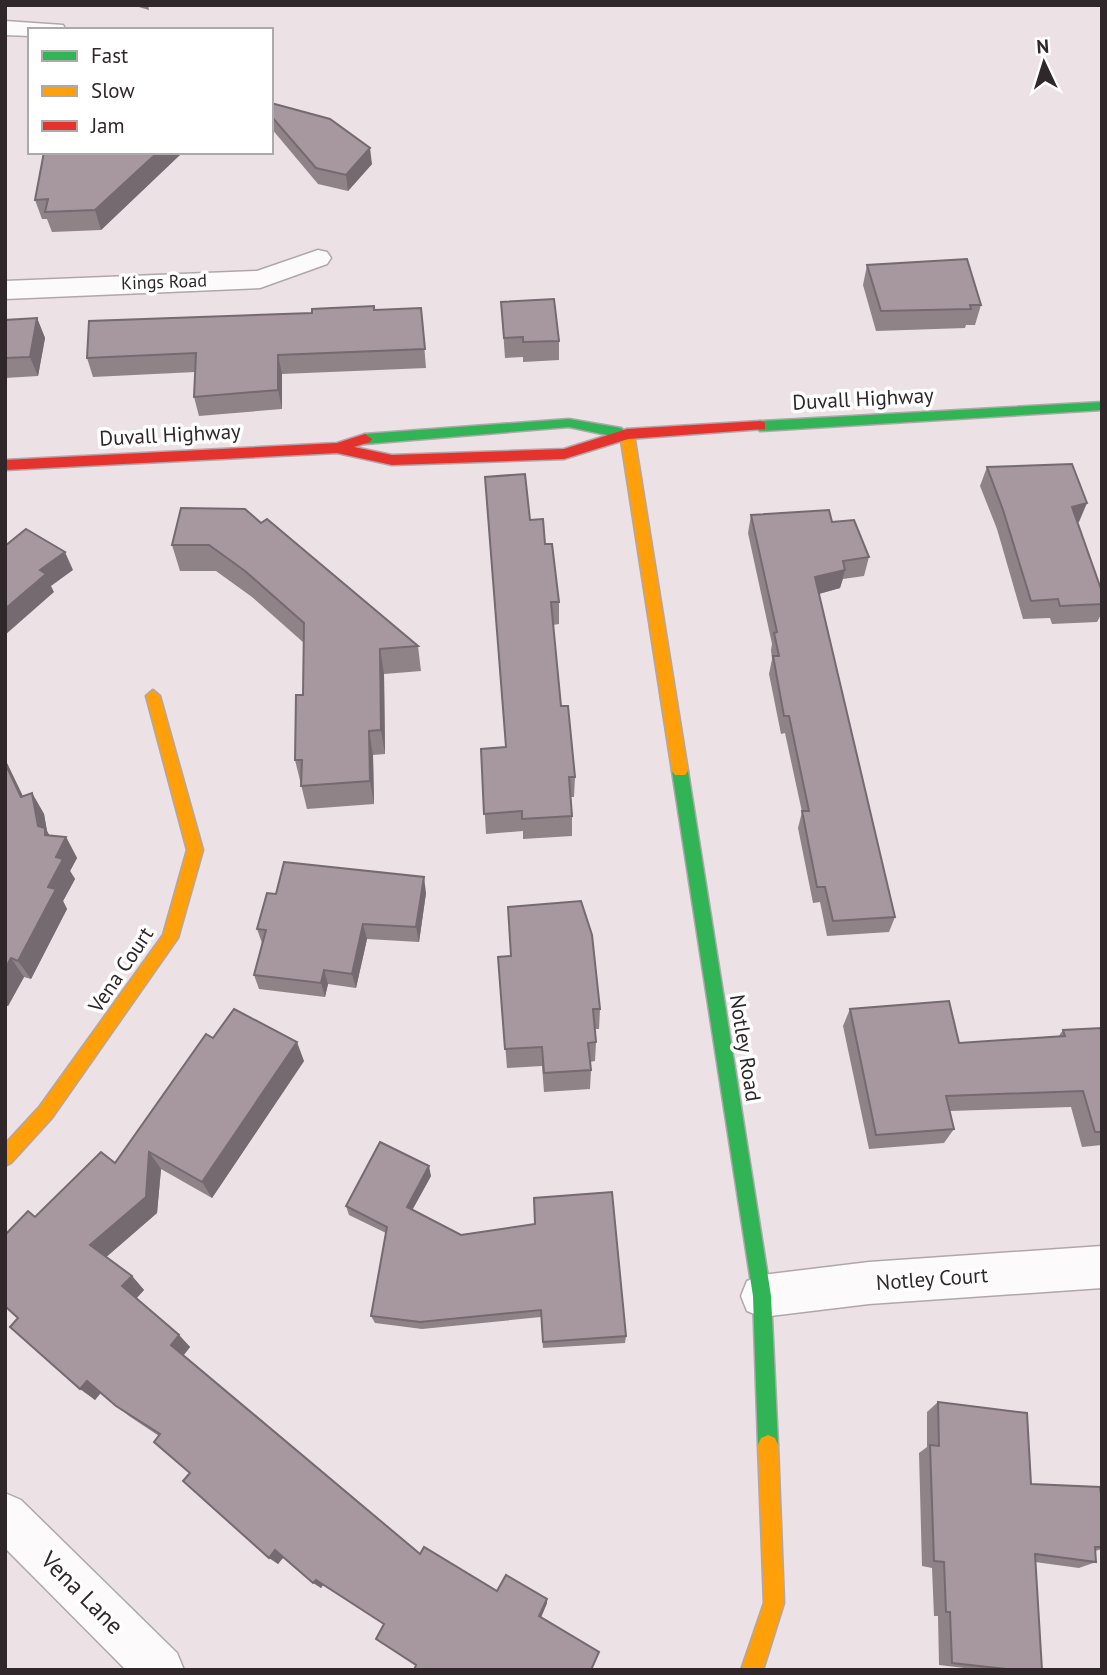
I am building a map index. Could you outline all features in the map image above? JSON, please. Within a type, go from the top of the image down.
[{"type":"street","points":[[5,28],[28,29]]},
{"type":"street","name":"Kings Road","points":[[5,290],[117,283],[260,279],[318,258]]},
{"type":"street","name":"Duvall Highway","points":[[5,465],[337,448],[371,437],[569,423],[627,434],[1102,406]]},
{"type":"street","name":"Duvall Highway","points":[[337,448],[392,460],[564,454],[627,434]]},
{"type":"street","name":"Notley Road","points":[[627,434],[762,1296],[774,1603],[752,1670]]},
{"type":"street","name":"Vena Court","points":[[5,1157],[46,1112],[170,938],[195,849],[153,696]]},
{"type":"street","name":"Notley Court","points":[[762,1296],[869,1283],[1102,1267]]},
{"type":"street","name":"Vena Lane","points":[[5,1516],[160,1670]]},
{"type":"building","points":[[273,104],[330,119],[370,148],[346,175],[316,168],[273,118]]},
{"type":"building","points":[[44,154],[156,154],[95,210],[45,212],[48,199],[35,200]]},
{"type":"building","points":[[967,259],[981,305],[970,305],[971,309],[881,311],[867,265]]},
{"type":"building","points":[[554,299],[559,341],[523,342],[523,337],[504,338],[501,302]]},
{"type":"building","points":[[374,306],[374,310],[421,308],[425,349],[278,355],[278,390],[194,397],[196,353],[87,358],[89,321],[312,313],[312,309]]},
{"type":"building","points":[[37,318],[30,357],[5,358],[5,320]]},
{"type":"building","points":[[1072,464],[1087,503],[1072,507],[1102,592],[1102,604],[1060,606],[1058,599],[1031,601],[987,467]]},
{"type":"building","points":[[525,474],[530,520],[543,519],[545,544],[552,544],[559,602],[551,602],[561,706],[568,706],[575,777],[569,777],[572,816],[522,819],[522,811],[484,814],[481,749],[506,747],[485,477]]},
{"type":"building","points":[[181,508],[245,509],[261,523],[267,519],[418,646],[380,649],[381,730],[369,731],[370,781],[301,786],[302,760],[295,760],[296,695],[303,695],[304,623],[245,571],[209,545],[172,545]]},
{"type":"building","points":[[829,510],[832,522],[854,520],[869,557],[843,561],[845,570],[815,577],[895,917],[833,921],[825,887],[817,887],[802,811],[809,811],[789,716],[784,716],[773,656],[779,656],[774,633],[777,632],[751,515]]},
{"type":"building","points":[[26,529],[65,552],[40,570],[46,574],[5,609],[5,546]]},
{"type":"building","points":[[5,763],[21,797],[32,793],[38,826],[45,828],[45,835],[66,837],[56,857],[63,859],[48,887],[56,889],[18,961],[11,958],[5,969]]},
{"type":"building","points":[[284,862],[424,877],[416,927],[363,924],[352,974],[324,970],[321,983],[254,975],[266,930],[257,929],[267,893],[276,894]]},
{"type":"building","points":[[581,901],[592,935],[600,1009],[593,1009],[596,1042],[588,1043],[591,1070],[544,1073],[542,1047],[505,1049],[498,957],[511,956],[508,907]]},
{"type":"building","points":[[949,1001],[959,1043],[1065,1036],[1063,1030],[1102,1028],[1102,1132],[1095,1132],[1083,1091],[946,1096],[954,1129],[876,1135],[850,1009]]},
{"type":"building","points":[[234,1009],[297,1042],[202,1182],[149,1152],[146,1197],[90,1245],[132,1276],[122,1286],[179,1335],[171,1345],[420,1554],[424,1547],[497,1591],[506,1575],[547,1599],[539,1616],[599,1652],[591,1670],[414,1670],[416,1665],[376,1639],[384,1624],[316,1580],[313,1583],[275,1550],[269,1558],[183,1481],[190,1473],[154,1442],[160,1434],[116,1406],[87,1381],[80,1389],[10,1327],[18,1318],[5,1306],[5,1235],[28,1211],[35,1217],[101,1152],[115,1163],[206,1034],[213,1038]]},
{"type":"building","points":[[380,1142],[429,1166],[407,1207],[461,1235],[535,1224],[534,1198],[612,1192],[626,1336],[543,1342],[541,1310],[420,1322],[371,1316],[387,1227],[346,1206]]},
{"type":"building","points":[[938,1402],[1027,1413],[1031,1484],[1100,1487],[1102,1547],[1095,1547],[1096,1562],[1035,1554],[1042,1670],[952,1663],[944,1562],[934,1561],[930,1445],[939,1446]]},
{"type":"traffic: fast","points":[[760,426],[1102,406]]},
{"type":"traffic: fast","points":[[365,439],[569,423],[621,433]]},
{"type":"traffic: fast","points":[[680,771],[762,1296],[768,1445]]},
{"type":"traffic: slow","points":[[627,434],[680,771]]},
{"type":"traffic: slow","points":[[5,1157],[46,1112],[170,938],[195,850],[153,696]]},
{"type":"traffic: slow","points":[[752,1670],[774,1603],[768,1445]]},
{"type":"traffic: jam","points":[[337,448],[392,460],[564,454],[627,434],[760,426]]},
{"type":"traffic: jam","points":[[5,465],[337,448],[365,439]]}]
